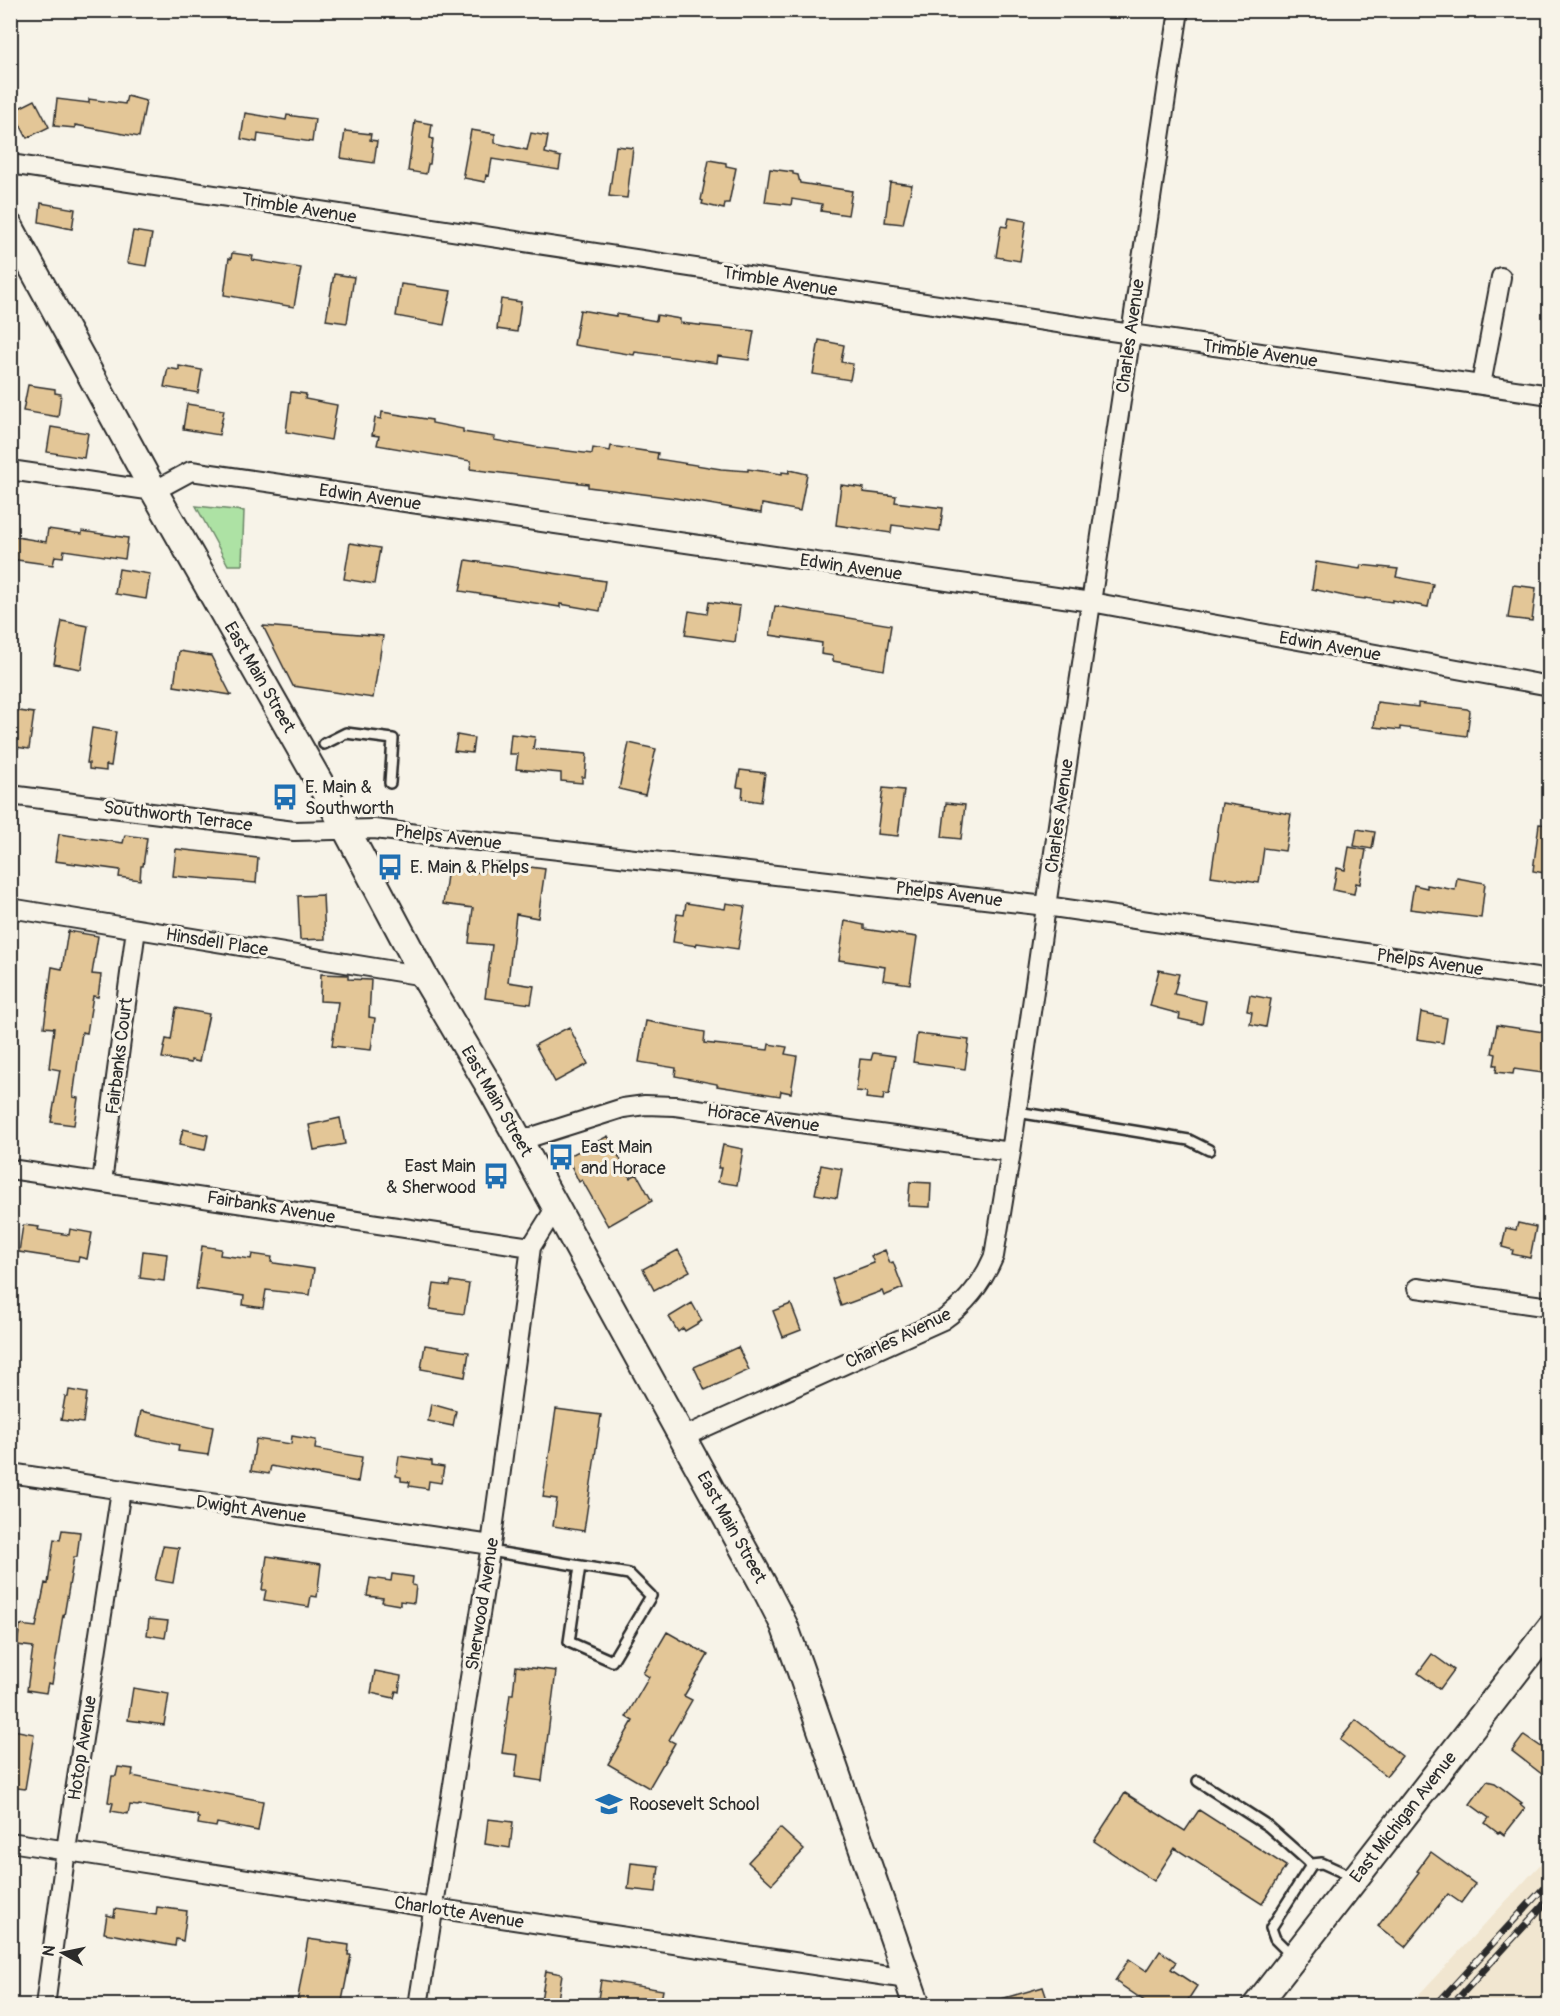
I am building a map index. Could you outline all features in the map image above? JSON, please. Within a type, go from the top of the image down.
[{"type":"street","name":"Charles Avenue","points":[[681,1438],[943,1320],[960,1308],[988,1270],[994,1256],[1179,10]]},
{"type":"street","name":"Trimble Avenue","points":[[10,164],[1131,334],[1550,395]]},
{"type":"street","name":"East Main Street","points":[[10,227],[153,491],[346,830],[424,976],[556,1207],[681,1438],[714,1492],[784,1625],[917,2006]]},
{"type":"street","points":[[1481,385],[1501,277]]},
{"type":"street","points":[[10,470],[153,491]]},
{"type":"street","name":"Edwin Avenue","points":[[153,491],[191,471],[1091,602],[1550,686]]},
{"type":"street","name":"Southworth Terrace","points":[[10,795],[294,831],[346,830]]},
{"type":"street","name":"Phelps Avenue","points":[[346,830],[374,829],[1046,906],[1550,980]]},
{"type":"street","name":"Hinsdell Place","points":[[10,908],[424,976]]},
{"type":"street","name":"Fairbanks Court","points":[[102,1182],[136,929]]},
{"type":"street","name":"Horace Avenue","points":[[519,1141],[622,1107],[645,1105],[675,1106],[1011,1152]]},
{"type":"street","name":"Fairbanks Avenue","points":[[10,1169],[531,1247]]},
{"type":"street","name":"Sherwood Avenue","points":[[418,2006],[490,1548],[531,1247],[556,1207]]},
{"type":"street","points":[[1417,1288],[1550,1307]]},
{"type":"street","name":"Dwight Avenue","points":[[10,1473],[490,1548]]},
{"type":"street","name":"Hotop Avenue","points":[[45,2006],[66,1850],[121,1490]]},
{"type":"street","name":"East Michigan Avenue","points":[[1256,2006],[1550,1628]]},
{"type":"street","name":"Charlotte Avenue","points":[[10,1842],[907,1979]]},
{"type":"lane","points":[[324,744],[346,733],[393,739],[390,783]]},
{"type":"lane","points":[[1017,1112],[1189,1140],[1209,1149]]},
{"type":"lane","points":[[490,1548],[629,1574],[651,1596],[612,1661],[569,1642],[580,1566]]},
{"type":"lane","points":[[1198,1781],[1268,1826],[1312,1865]]},
{"type":"lane","points":[[1293,1958],[1275,1939],[1271,1928],[1312,1865],[1322,1863],[1355,1878]]},
{"type":"shaded area","points":[[1549,1855],[1549,2005],[1409,2005]]},
{"type":"green space","points":[[196,506],[244,511],[242,565],[228,565]]},
{"type":"building","points":[[127,96],[146,101],[139,137],[75,125],[75,128],[54,126],[57,99],[89,103],[89,99],[125,104]]},
{"type":"building","points":[[35,100],[49,127],[27,138],[13,111]]},
{"type":"building","points":[[245,113],[286,120],[287,115],[315,119],[312,142],[258,134],[257,142],[241,139]]},
{"type":"building","points":[[415,121],[432,124],[430,164],[428,164],[426,174],[408,171]]},
{"type":"building","points":[[471,130],[495,134],[495,143],[527,150],[531,133],[548,136],[545,153],[561,157],[559,170],[492,159],[489,176],[486,175],[485,182],[464,178]]},
{"type":"building","points":[[345,131],[371,134],[370,140],[377,141],[374,163],[341,158]]},
{"type":"building","points":[[616,146],[633,148],[627,198],[609,196]]},
{"type":"building","points":[[709,160],[726,163],[726,166],[736,168],[729,203],[725,203],[724,209],[702,204]]},
{"type":"building","points":[[770,169],[793,172],[798,175],[800,183],[852,191],[848,215],[821,211],[822,204],[792,199],[791,205],[765,202]]},
{"type":"building","points":[[890,182],[912,185],[903,224],[885,222]]},
{"type":"building","points":[[41,203],[75,209],[72,229],[39,222]]},
{"type":"building","points":[[1009,218],[1026,221],[1020,261],[996,257],[1001,226],[1007,227]]},
{"type":"building","points":[[133,231],[152,234],[146,266],[127,263]]},
{"type":"building","points":[[232,253],[253,256],[252,260],[301,268],[294,307],[224,295],[229,258],[231,259]]},
{"type":"building","points":[[334,274],[354,277],[347,323],[326,320]]},
{"type":"building","points":[[401,284],[451,291],[444,325],[396,316]]},
{"type":"building","points":[[501,299],[521,302],[517,332],[497,329]]},
{"type":"building","points":[[580,310],[656,321],[657,315],[680,319],[680,323],[754,331],[749,360],[718,356],[717,363],[635,352],[634,355],[574,345]]},
{"type":"building","points":[[819,340],[844,345],[841,362],[853,364],[850,380],[813,374]]},
{"type":"building","points":[[179,366],[202,370],[198,393],[164,387],[168,368],[179,370]]},
{"type":"building","points":[[28,385],[55,389],[55,393],[61,394],[58,417],[23,411]]},
{"type":"building","points":[[291,392],[306,394],[305,399],[337,405],[331,440],[286,432]]},
{"type":"building","points":[[187,404],[224,410],[219,435],[183,429]]},
{"type":"building","points":[[382,412],[432,420],[432,423],[463,429],[463,432],[535,447],[592,454],[593,448],[610,451],[611,446],[658,453],[657,459],[721,469],[748,471],[748,469],[782,474],[782,472],[789,473],[790,470],[807,474],[800,511],[762,504],[761,513],[675,498],[588,487],[588,484],[470,469],[471,461],[377,445],[379,436],[372,435],[375,418],[381,419]]},
{"type":"building","points":[[51,427],[88,433],[84,458],[47,452]]},
{"type":"building","points":[[841,485],[864,488],[863,492],[896,496],[895,502],[943,508],[940,531],[892,525],[891,533],[836,525]]},
{"type":"building","points":[[48,529],[82,534],[82,531],[128,538],[125,559],[64,550],[63,557],[55,556],[53,565],[10,559],[10,536],[46,542]]},
{"type":"building","points":[[350,543],[380,548],[374,584],[344,579]]},
{"type":"building","points":[[466,560],[605,581],[600,611],[460,591]]},
{"type":"building","points":[[1316,562],[1360,569],[1361,565],[1398,569],[1396,577],[1433,584],[1428,607],[1392,600],[1392,602],[1349,597],[1312,589]]},
{"type":"building","points":[[119,569],[150,574],[146,599],[115,594]]},
{"type":"building","points":[[1513,585],[1536,588],[1532,621],[1508,618]]},
{"type":"building","points":[[709,602],[740,606],[735,642],[685,635],[689,611],[707,614]]},
{"type":"building","points":[[775,606],[891,625],[884,670],[833,661],[833,656],[821,654],[822,643],[770,635]]},
{"type":"building","points":[[62,621],[88,626],[81,669],[54,664]]},
{"type":"building","points":[[263,626],[383,636],[373,698],[293,686]]},
{"type":"building","points":[[179,651],[211,656],[231,695],[174,686]]},
{"type":"building","points":[[1377,702],[1418,707],[1418,703],[1467,709],[1470,711],[1467,736],[1400,727],[1400,730],[1374,727]]},
{"type":"building","points":[[10,710],[34,713],[29,749],[10,746]]},
{"type":"building","points":[[92,728],[116,732],[111,766],[106,765],[106,771],[89,769],[89,763],[87,763]]},
{"type":"building","points":[[511,734],[535,737],[533,749],[587,754],[585,777],[582,777],[582,783],[561,781],[561,773],[516,769],[518,754],[509,754]]},
{"type":"building","points":[[457,735],[474,738],[472,753],[454,751]]},
{"type":"building","points":[[629,743],[656,749],[645,795],[619,789]]},
{"type":"building","points":[[740,770],[765,773],[761,802],[742,799],[743,788],[737,787]]},
{"type":"building","points":[[883,788],[904,790],[898,836],[877,834]]},
{"type":"building","points":[[946,803],[965,805],[961,839],[942,837]]},
{"type":"building","points":[[1222,803],[1291,814],[1285,851],[1264,848],[1259,883],[1211,876]]},
{"type":"building","points":[[1539,824],[1550,825],[1550,874],[1533,871]]},
{"type":"building","points":[[1357,829],[1375,832],[1372,849],[1354,846]]},
{"type":"building","points":[[59,834],[123,843],[125,835],[147,838],[140,880],[119,877],[120,870],[55,861]]},
{"type":"building","points":[[1349,847],[1366,850],[1360,884],[1356,883],[1354,894],[1333,890],[1337,868],[1345,870]]},
{"type":"building","points":[[176,849],[258,858],[256,883],[173,876]]},
{"type":"building","points":[[485,861],[545,869],[538,918],[516,914],[508,982],[534,986],[531,1004],[485,998],[492,945],[469,943],[473,908],[443,904],[448,868],[483,873]]},
{"type":"building","points":[[1457,878],[1485,883],[1481,918],[1410,909],[1414,885],[1455,890]]},
{"type":"building","points":[[323,895],[325,939],[300,940],[298,896]]},
{"type":"building","points":[[686,903],[725,909],[726,903],[745,906],[738,949],[673,942],[677,914],[684,915]]},
{"type":"building","points":[[845,921],[864,925],[864,929],[917,937],[910,984],[883,980],[885,967],[839,960]]},
{"type":"building","points":[[68,931],[98,936],[92,974],[101,975],[98,997],[93,996],[87,1033],[82,1032],[73,1097],[78,1098],[74,1125],[51,1122],[60,1070],[49,1068],[54,1028],[44,1027],[52,967],[62,969]]},
{"type":"building","points":[[1159,970],[1179,974],[1174,994],[1206,1001],[1202,1024],[1179,1019],[1180,1014],[1150,1006]]},
{"type":"building","points":[[321,974],[348,975],[348,979],[371,980],[369,1017],[375,1018],[371,1050],[332,1046],[338,1002],[320,1001]]},
{"type":"building","points":[[1250,995],[1271,999],[1266,1027],[1250,1024],[1252,1012],[1247,1011]]},
{"type":"building","points":[[176,1008],[209,1014],[199,1062],[191,1060],[191,1063],[162,1058],[166,1039],[171,1040]]},
{"type":"building","points":[[1421,1012],[1447,1018],[1443,1043],[1417,1039]]},
{"type":"building","points":[[646,1021],[705,1032],[704,1043],[768,1050],[769,1044],[787,1047],[785,1054],[797,1056],[791,1093],[781,1091],[780,1096],[717,1086],[717,1084],[675,1076],[676,1068],[639,1062]]},
{"type":"building","points":[[1497,1025],[1550,1033],[1550,1074],[1514,1069],[1513,1074],[1496,1072],[1497,1065],[1494,1065],[1496,1054],[1492,1053]]},
{"type":"building","points":[[569,1027],[588,1064],[555,1082],[535,1045]]},
{"type":"building","points":[[917,1034],[969,1040],[965,1069],[913,1062]]},
{"type":"building","points":[[873,1053],[895,1056],[889,1095],[884,1094],[883,1100],[866,1098],[867,1092],[856,1091],[860,1059],[871,1060]]},
{"type":"building","points":[[340,1118],[345,1144],[314,1150],[309,1125]]},
{"type":"building","points":[[183,1129],[208,1135],[205,1150],[179,1145]]},
{"type":"building","points":[[608,1136],[630,1178],[637,1174],[652,1201],[608,1226],[582,1180],[579,1182],[567,1157]]},
{"type":"building","points":[[723,1145],[743,1149],[737,1185],[718,1182],[721,1168],[718,1168]]},
{"type":"building","points":[[821,1165],[842,1169],[837,1198],[815,1194]]},
{"type":"building","points":[[910,1182],[931,1183],[930,1207],[908,1206]]},
{"type":"building","points":[[1518,1223],[1536,1227],[1530,1258],[1512,1254],[1513,1250],[1502,1247],[1506,1228],[1516,1230]]},
{"type":"building","points":[[23,1225],[69,1235],[70,1229],[92,1233],[87,1259],[79,1257],[78,1261],[19,1252]]},
{"type":"building","points":[[202,1246],[221,1249],[220,1255],[251,1259],[252,1254],[272,1257],[271,1262],[274,1263],[314,1269],[310,1295],[266,1290],[263,1308],[243,1305],[244,1296],[196,1289]]},
{"type":"building","points":[[678,1250],[690,1271],[654,1290],[643,1269]]},
{"type":"building","points":[[885,1250],[890,1263],[893,1262],[903,1288],[884,1296],[882,1291],[841,1306],[832,1279],[874,1263],[871,1256]]},
{"type":"building","points":[[143,1251],[167,1254],[164,1281],[140,1278]]},
{"type":"building","points":[[451,1281],[469,1284],[464,1314],[430,1309],[434,1284],[450,1286]]},
{"type":"building","points":[[692,1303],[702,1321],[685,1331],[683,1328],[678,1332],[669,1317]]},
{"type":"building","points":[[791,1304],[801,1330],[783,1337],[773,1311]]},
{"type":"building","points":[[425,1345],[469,1352],[465,1377],[421,1369]]},
{"type":"building","points":[[738,1347],[749,1370],[705,1390],[694,1367]]},
{"type":"building","points":[[69,1390],[87,1393],[83,1423],[61,1420],[65,1397],[68,1397]]},
{"type":"building","points":[[431,1404],[456,1411],[453,1426],[428,1421]]},
{"type":"building","points":[[556,1409],[601,1415],[584,1531],[553,1526],[557,1499],[543,1497]]},
{"type":"building","points":[[141,1411],[213,1427],[208,1455],[178,1451],[179,1445],[136,1436]]},
{"type":"building","points":[[292,1436],[316,1440],[315,1449],[362,1457],[358,1482],[271,1466],[269,1474],[251,1471],[256,1439],[291,1444]]},
{"type":"building","points":[[399,1456],[432,1461],[432,1465],[444,1467],[441,1483],[429,1481],[428,1489],[409,1486],[410,1482],[401,1481],[401,1477],[396,1476]]},
{"type":"building","points":[[62,1530],[80,1532],[52,1684],[48,1683],[46,1693],[27,1690],[33,1647],[17,1645],[20,1625],[36,1627],[45,1583],[48,1584],[54,1539],[60,1540]]},
{"type":"building","points":[[163,1546],[179,1548],[173,1583],[155,1580]]},
{"type":"building","points":[[267,1556],[321,1564],[317,1597],[311,1596],[309,1607],[264,1600],[266,1590],[262,1590]]},
{"type":"building","points":[[392,1574],[413,1577],[412,1585],[416,1586],[414,1603],[400,1601],[400,1605],[382,1602],[383,1598],[367,1596],[370,1578],[391,1581]]},
{"type":"building","points":[[149,1619],[168,1621],[165,1638],[147,1635]]},
{"type":"building","points":[[667,1632],[708,1655],[684,1696],[692,1700],[669,1740],[675,1743],[649,1788],[608,1764],[633,1721],[626,1717],[649,1677],[643,1673]]},
{"type":"building","points":[[1432,1654],[1454,1670],[1440,1689],[1418,1673]]},
{"type":"building","points":[[516,1666],[556,1671],[542,1781],[515,1777],[518,1755],[502,1753]]},
{"type":"building","points":[[375,1671],[401,1676],[399,1692],[396,1691],[394,1698],[371,1693]]},
{"type":"building","points":[[133,1688],[169,1694],[164,1725],[128,1720]]},
{"type":"building","points":[[1356,1720],[1402,1756],[1386,1776],[1340,1740]]},
{"type":"building","points":[[13,1730],[34,1734],[25,1789],[10,1787],[10,1745]]},
{"type":"building","points":[[1524,1735],[1550,1753],[1550,1767],[1543,1775],[1512,1751]]},
{"type":"building","points":[[118,1767],[133,1769],[132,1776],[263,1801],[258,1831],[217,1823],[216,1827],[198,1824],[197,1815],[139,1805],[130,1805],[128,1814],[111,1811],[113,1803],[108,1802],[112,1776],[116,1776]]},
{"type":"building","points":[[1487,1781],[1495,1783],[1522,1803],[1520,1804],[1525,1808],[1504,1835],[1485,1823],[1489,1818],[1470,1804]]},
{"type":"building","points":[[1125,1793],[1185,1831],[1199,1810],[1286,1866],[1262,1904],[1175,1848],[1154,1881],[1094,1841]]},
{"type":"building","points":[[488,1819],[513,1822],[510,1848],[485,1844]]},
{"type":"building","points":[[780,1828],[804,1850],[772,1884],[748,1862]]},
{"type":"building","points":[[1431,1852],[1475,1884],[1461,1903],[1448,1894],[1405,1947],[1378,1926],[1419,1872],[1417,1871]]},
{"type":"building","points":[[631,1863],[659,1866],[656,1892],[628,1889]]},
{"type":"building","points":[[157,1907],[187,1911],[183,1941],[176,1939],[175,1946],[104,1933],[107,1915],[114,1917],[115,1909],[156,1915]]},
{"type":"building","points":[[308,1939],[349,1945],[348,1955],[351,1955],[341,2006],[313,2006],[297,2003]]},
{"type":"building","points":[[1160,1951],[1176,1962],[1171,1969],[1197,1986],[1184,2006],[1152,2006],[1115,1981],[1129,1959],[1147,1971]]},
{"type":"building","points":[[546,1971],[562,1974],[557,2006],[540,2006]]},
{"type":"building","points":[[601,1980],[663,1990],[660,2006],[597,2006]]},
{"type":"building","points":[[1043,1987],[1048,2002],[1037,2006],[995,2006],[994,2001]]},
{"type":"railway","points":[[1435,2006],[1550,1881]]},
{"type":"railway","points":[[1451,2006],[1550,1898]]},
{"type":"place","name":"E. Main & Southworth","points":[[285,797]]},
{"type":"place","name":"E. Main & Phelps","points":[[390,867]]},
{"type":"place","name":"East Main and Horace","points":[[561,1157]]},
{"type":"place","name":"East Main & Sherwood","points":[[496,1176]]},
{"type":"place","name":"Roosevelt School","points":[[609,1804]]}]
